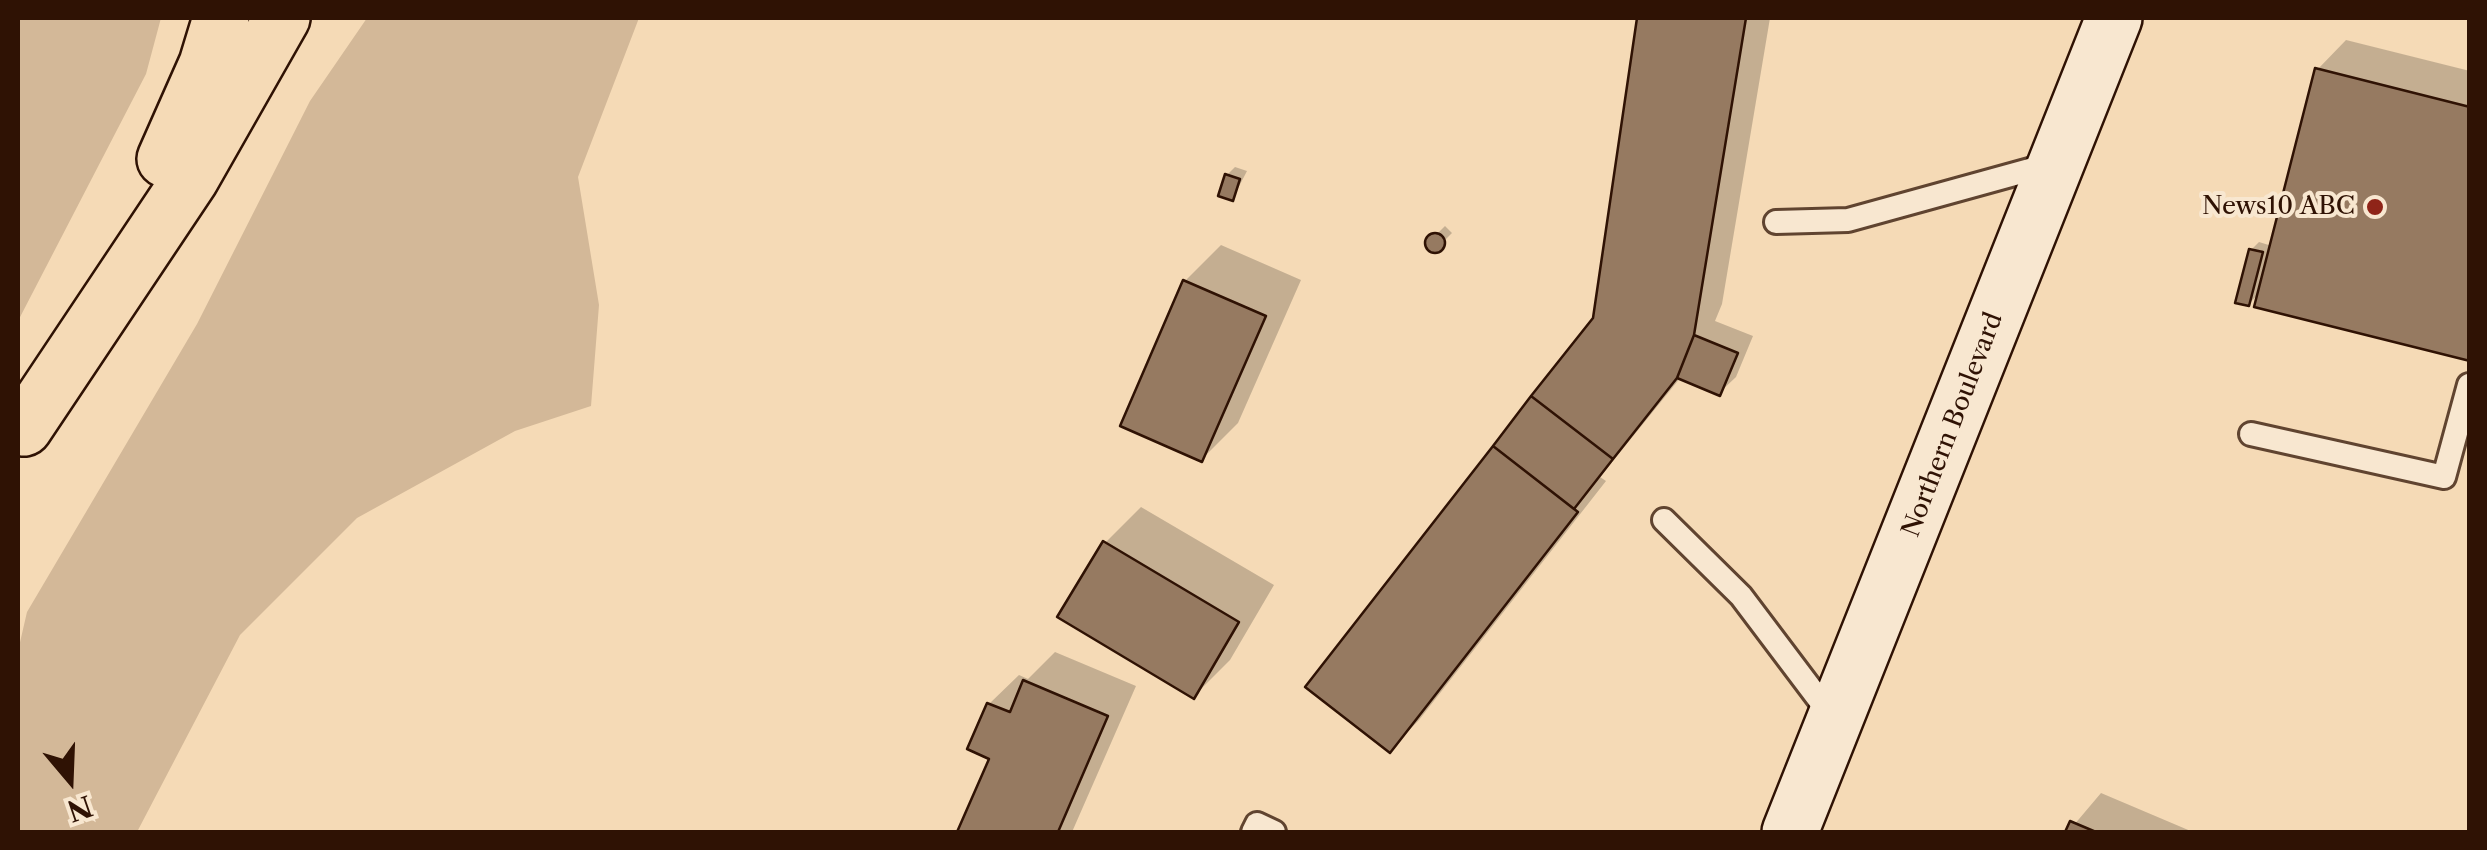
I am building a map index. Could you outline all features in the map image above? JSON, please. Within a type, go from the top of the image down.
[{"type":"highway","points":[[21,434],[183,122],[220,18]]},
{"type":"highway","points":[[21,434],[191,178],[282,18]]},
{"type":"main road","name":"Northern Boulevard","points":[[1790,832],[2114,18]]},
{"type":"lane","points":[[1776,222],[1848,220],[2054,164]]},
{"type":"lane","points":[[2251,434],[2444,477],[2469,385]]},
{"type":"lane","points":[[1664,520],[1741,596],[1835,721]]},
{"type":"lane","points":[[1253,832],[1257,824],[1274,832]]},
{"type":"shaded area","points":[[18,18],[161,18],[146,74],[18,321]]},
{"type":"shaded area","points":[[367,18],[639,18],[578,177],[599,305],[591,406],[515,431],[357,518],[240,635],[137,832],[18,832],[18,651],[27,612],[197,324],[310,101]]},
{"type":"building","points":[[1637,18],[1746,18],[1694,335],[1677,378],[1613,459],[1531,396],[1593,318]]},
{"type":"building","name":"News10 ABC","points":[[2315,68],[2470,107],[2470,361],[2254,307]]},
{"type":"building","points":[[1225,174],[1240,179],[1233,201],[1218,196]]},
{"type":"building","points":[[1431,233],[1439,233],[1445,243],[1439,253],[1431,253],[1425,247],[1425,239]]},
{"type":"building","points":[[2249,249],[2263,252],[2249,306],[2235,303]]},
{"type":"building","points":[[1183,280],[1266,316],[1202,462],[1120,426]]},
{"type":"building","points":[[1694,335],[1738,353],[1720,396],[1677,378]]},
{"type":"building","points":[[1531,396],[1613,459],[1574,509],[1493,446]]},
{"type":"building","points":[[1493,446],[1578,512],[1390,753],[1305,687]]},
{"type":"building","points":[[1103,541],[1239,622],[1194,699],[1057,617]]},
{"type":"building","points":[[1023,680],[1108,716],[1058,832],[957,832],[989,759],[967,749],[987,703],[1010,712]]},
{"type":"building","points":[[2070,821],[2096,832],[2065,832]]},
{"type":"place","name":"News10 ABC","points":[[2375,207]]}]
